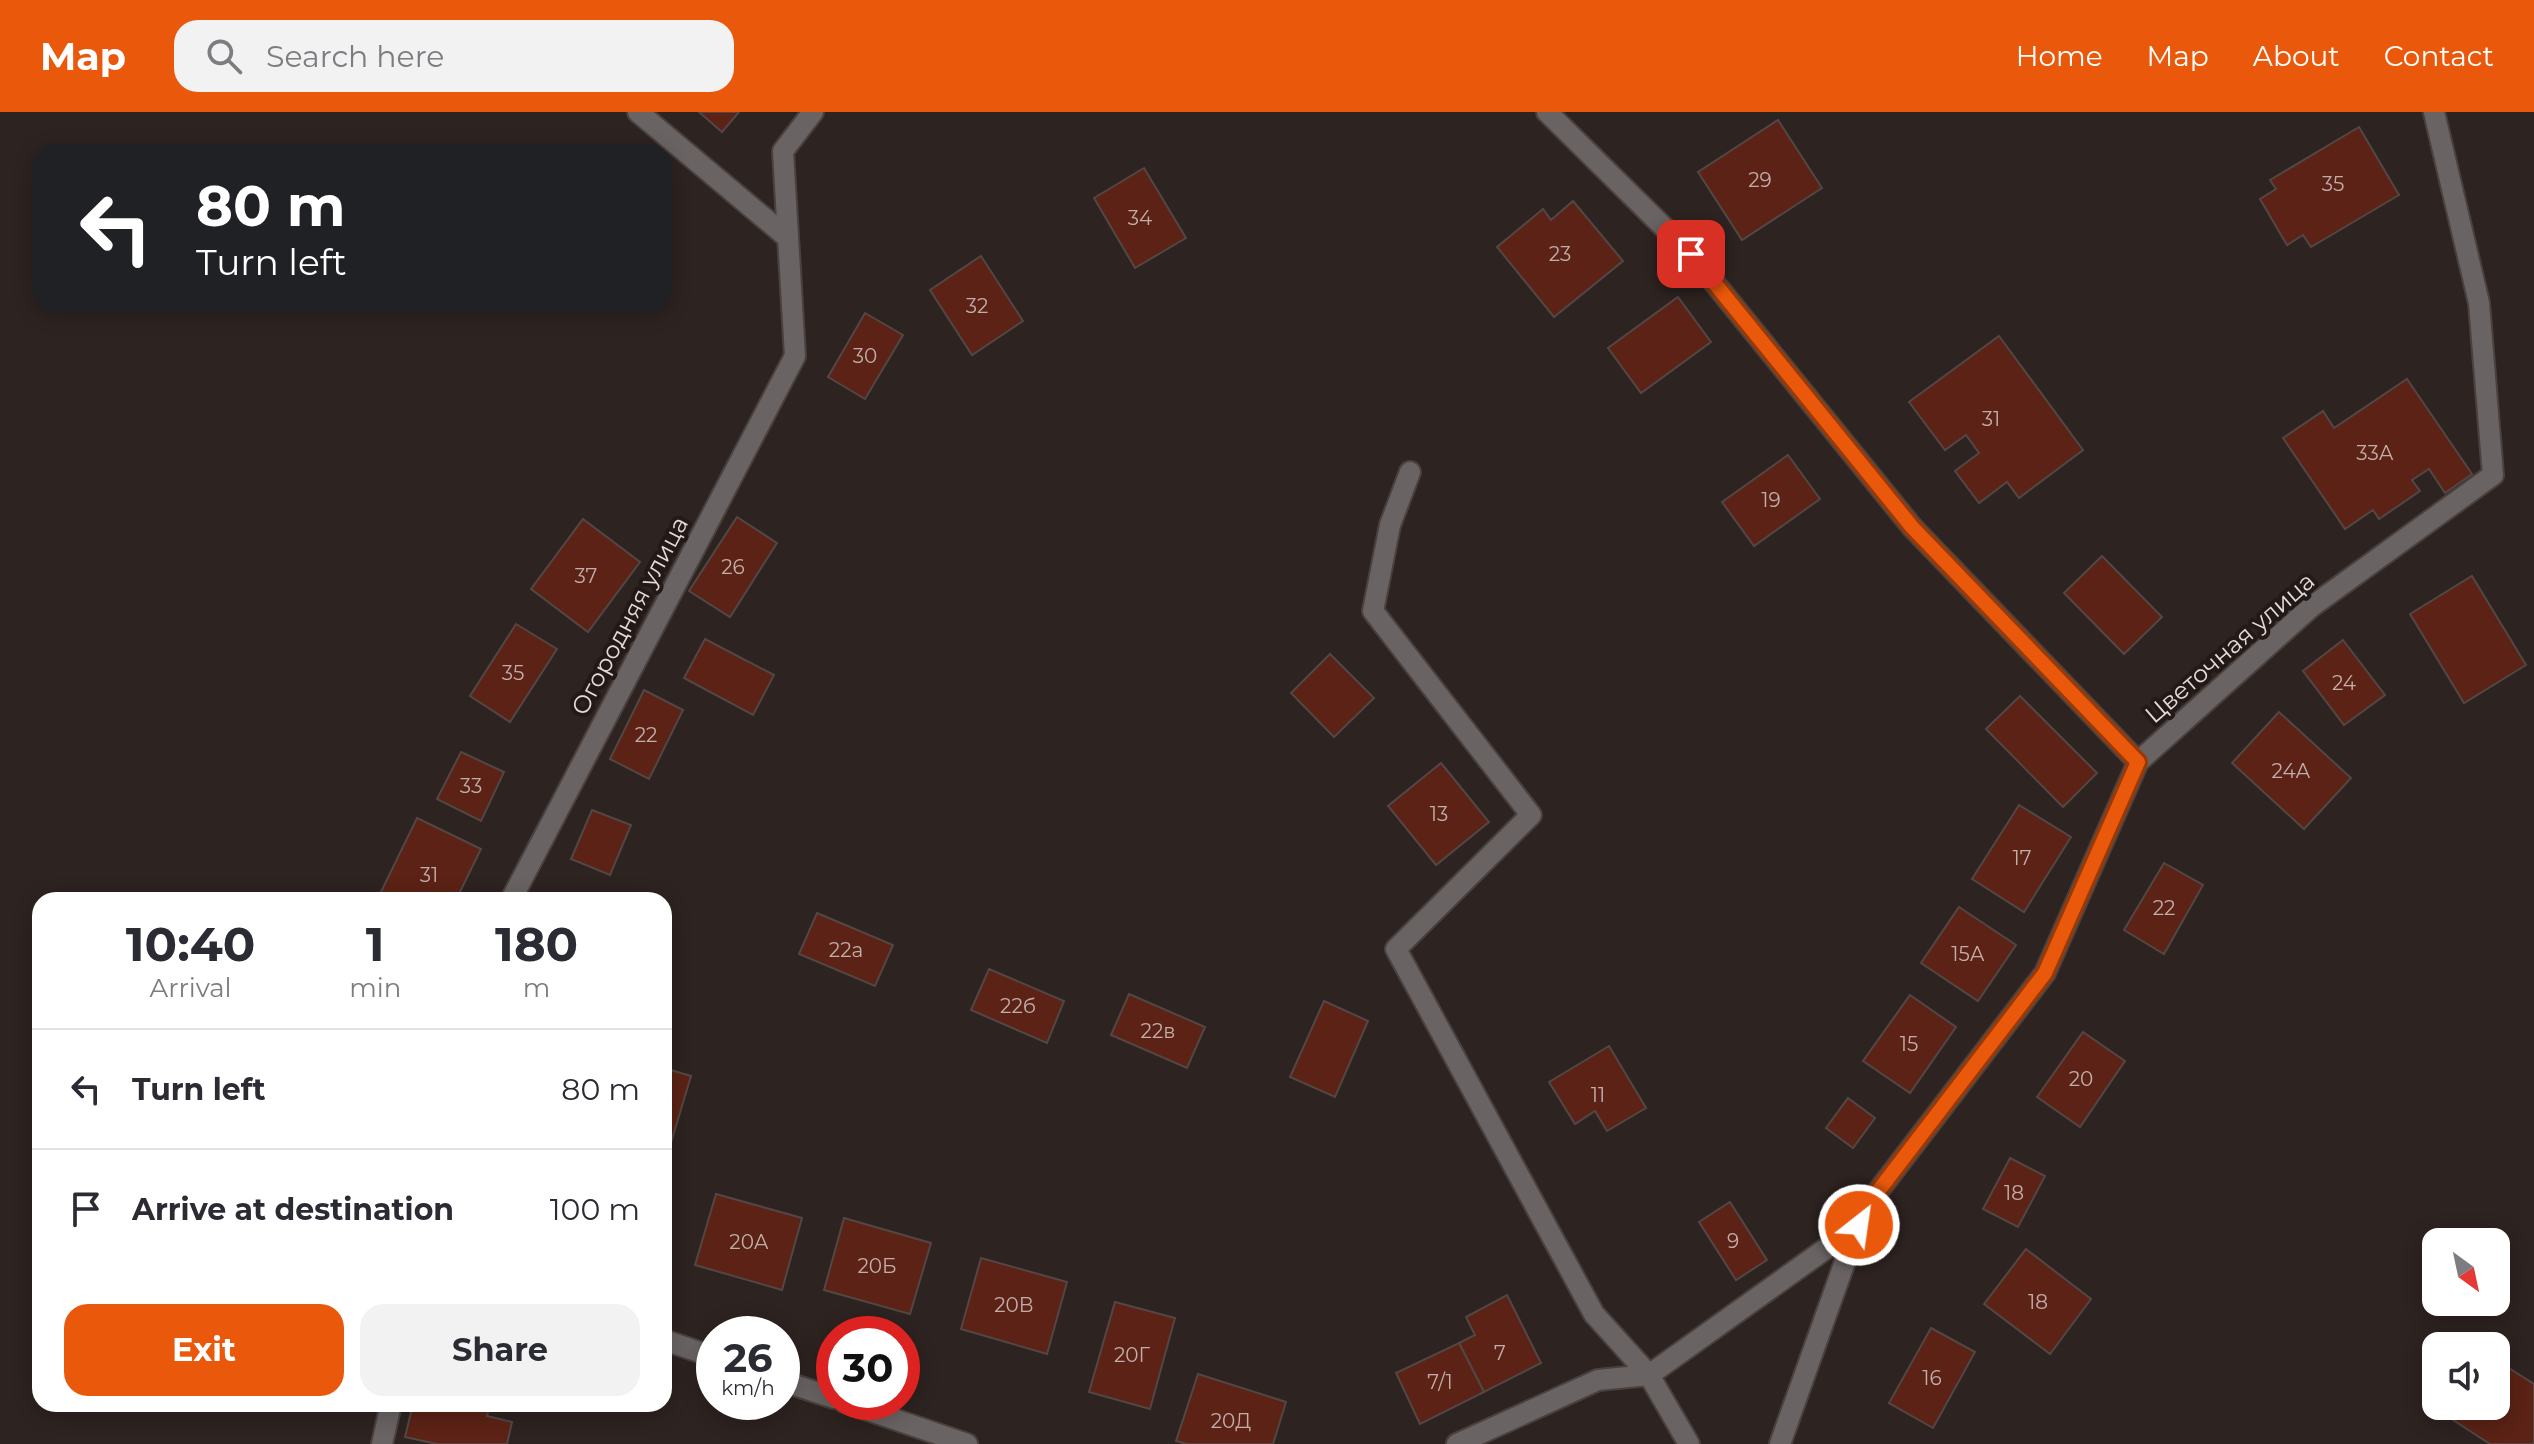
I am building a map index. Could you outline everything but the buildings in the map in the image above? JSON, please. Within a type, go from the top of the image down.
[{"type":"street","points":[[638,112],[788,238]]},
{"type":"street","points":[[788,238],[783,151],[813,112]]},
{"type":"street","points":[[1547,112],[1691,254],[1912,527],[2138,762]]},
{"type":"street","name":"Цветочная улица","points":[[1780,1444],[1863,1211],[2045,973],[2138,762],[2311,607],[2493,475],[2479,303],[2434,112]]},
{"type":"street","name":"Огородняя улица","points":[[515,892],[795,356],[788,238]]},
{"type":"street","points":[[1410,472],[1390,525],[1373,611],[1531,815],[1396,949],[1594,1314],[1649,1375],[1689,1444]]},
{"type":"street","points":[[1457,1444],[1598,1380],[1649,1375],[1859,1225]]},
{"type":"street","points":[[672,1343],[696,1351]]},
{"type":"street","points":[[382,1444],[389,1412]]},
{"type":"street","points":[[897,1420],[967,1444]]},
{"type":"route","points":[[1691,254],[1912,527],[2138,762],[2045,973],[1863,1211],[1859,1225]]}]
